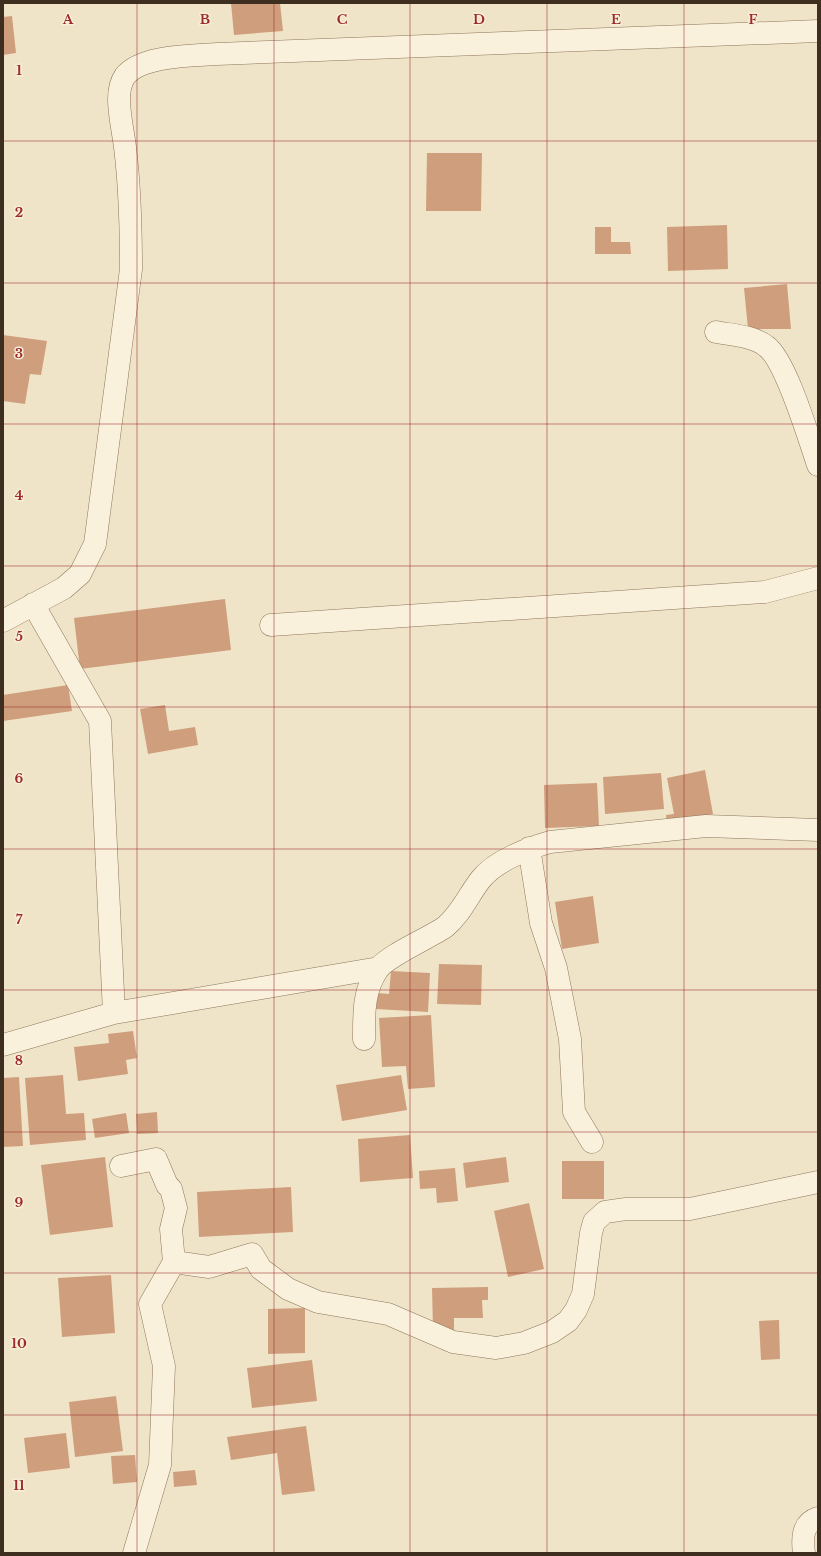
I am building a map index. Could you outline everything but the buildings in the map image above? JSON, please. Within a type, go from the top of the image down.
[{"type":"street","points":[[3,622],[64,588],[80,574],[95,544],[130,269],[131,221],[119,98],[121,86],[125,76],[139,65],[161,59],[217,54],[818,31]]},
{"type":"street","points":[[716,332],[750,338],[765,345],[774,352],[786,374],[818,465]]},
{"type":"street","points":[[271,625],[765,592],[818,578]]},
{"type":"street","points":[[33,604],[100,721],[114,1013]]},
{"type":"street","points":[[3,1045],[114,1013],[379,968],[446,926],[459,912],[483,877],[505,861],[529,848],[550,842],[706,826],[818,830]]},
{"type":"street","points":[[529,848],[541,923],[556,968],[570,1039],[574,1112],[592,1142]]},
{"type":"street","points":[[364,1039],[364,1005],[370,982],[379,968]]},
{"type":"street","points":[[121,1166],[156,1159],[167,1185],[172,1190],[176,1208],[171,1229],[174,1262],[150,1304],[164,1366],[160,1465],[134,1553]]},
{"type":"street","points":[[174,1262],[209,1267],[252,1254],[261,1269],[288,1288],[318,1302],[388,1314],[453,1342],[496,1348],[524,1343],[552,1332],[568,1321],[576,1310],[583,1294],[591,1233],[594,1222],[605,1212],[626,1209],[690,1209],[818,1182]]},
{"type":"street","points":[[804,1553],[802,1538],[806,1526],[818,1518]]}]
